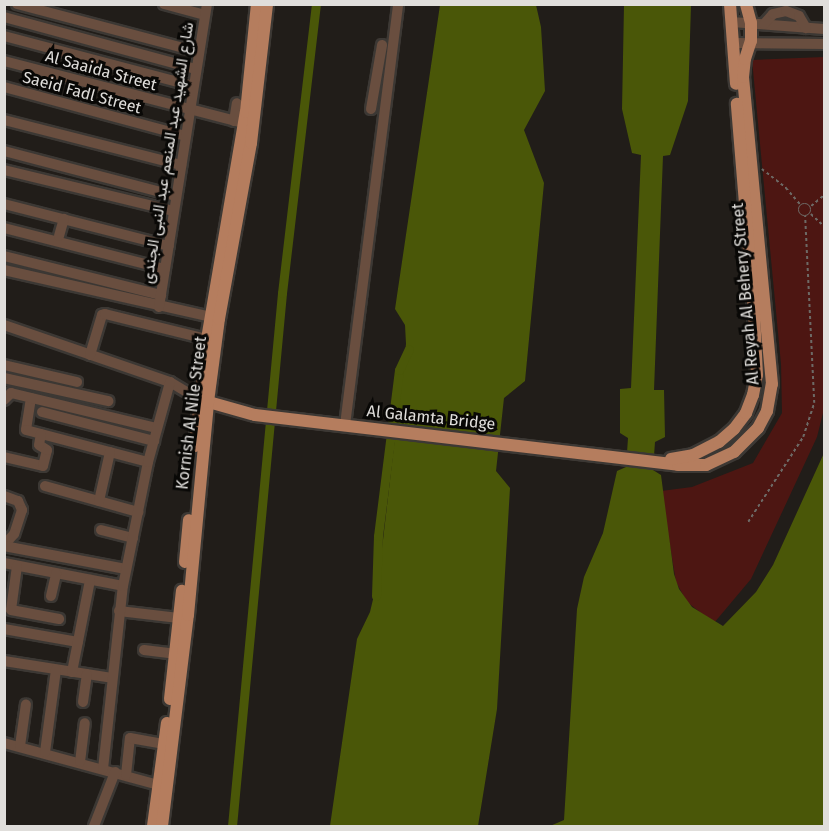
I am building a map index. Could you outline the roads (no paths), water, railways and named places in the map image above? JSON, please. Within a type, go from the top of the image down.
[{"type":"main road","name":"Kornish Al Nile Street","points":[[246,142],[239,122],[257,4]]},
{"type":"main road","name":"Kornish Al Nile Street","points":[[162,826],[159,785],[203,400],[267,4]]},
{"type":"main road","name":"Al Reyah Al Behery Street","points":[[659,460],[693,455],[719,442],[734,429],[746,413],[757,375],[730,4]]},
{"type":"main road","name":"Al Reyah Al Behery Street","points":[[659,460],[688,465],[720,461],[747,440],[767,411],[772,384],[743,77],[745,59],[758,23],[746,4]]},
{"type":"main road","name":"Kornish Al Nile Street","points":[[153,826],[160,809],[188,615],[207,339],[223,271]]},
{"type":"main road","name":"Al Galamta Bridge","points":[[203,400],[239,411],[345,425],[659,460]]},
{"type":"street","points":[[17,4],[199,52]]},
{"type":"street","points":[[164,4],[206,10]]},
{"type":"street","points":[[371,109],[375,73],[381,49],[398,4]]},
{"type":"street","name":"شارع الشهيد عبد المنعم عبد النبى الجندى","points":[[159,307],[206,10]]},
{"type":"street","points":[[4,17],[196,69]]},
{"type":"street","points":[[732,22],[825,29]]},
{"type":"street","points":[[4,36],[193,86]]},
{"type":"street","points":[[733,43],[825,44]]},
{"type":"street","points":[[345,425],[389,74],[381,49]]},
{"type":"street","name":"Al Saaida Street","points":[[4,61],[239,122]]},
{"type":"street","points":[[375,73],[389,74]]},
{"type":"street","name":"Saeid Fadl Street","points":[[4,87],[186,136]]},
{"type":"street","points":[[237,103],[239,122]]},
{"type":"street","points":[[4,120],[181,165]]},
{"type":"street","points":[[4,151],[176,196]]},
{"type":"street","points":[[4,170],[174,211]]},
{"type":"street","points":[[4,204],[169,246]]},
{"type":"street","points":[[59,236],[64,219]]},
{"type":"street","points":[[4,228],[165,269]]},
{"type":"street","points":[[4,256],[161,295]]},
{"type":"street","points":[[4,270],[211,317]]},
{"type":"street","points":[[90,355],[104,314],[207,339]]},
{"type":"street","points":[[4,325],[170,382],[203,400]]},
{"type":"street","points":[[4,365],[77,382]]},
{"type":"street","points":[[4,378],[108,401]]},
{"type":"street","points":[[103,769],[123,586],[148,462],[170,382]]},
{"type":"street","points":[[4,400],[10,393],[157,428]]},
{"type":"street","points":[[31,398],[25,429],[148,462]]},
{"type":"street","points":[[42,412],[154,441]]},
{"type":"street","points":[[4,457],[43,467],[47,450],[39,445],[41,434]]},
{"type":"street","points":[[99,501],[110,452]]},
{"type":"street","points":[[45,486],[138,512]]},
{"type":"street","points":[[4,496],[18,501],[22,510],[14,534],[4,546],[126,569]]},
{"type":"street","points":[[101,530],[133,537]]},
{"type":"street","points":[[4,563],[123,586]]},
{"type":"street","points":[[17,566],[8,602],[11,610],[59,619]]},
{"type":"street","points":[[51,596],[56,574]]},
{"type":"street","points":[[72,672],[90,580]]},
{"type":"street","points":[[119,611],[179,618]]},
{"type":"street","points":[[4,629],[78,642]]},
{"type":"street","points":[[144,650],[175,654]]},
{"type":"street","points":[[4,662],[112,678]]},
{"type":"street","points":[[45,752],[56,670]]},
{"type":"street","points":[[83,702],[87,674]]},
{"type":"street","points":[[20,746],[26,704]]},
{"type":"street","points":[[80,762],[85,723]]},
{"type":"street","points":[[94,826],[121,774],[130,738],[164,744]]},
{"type":"street","points":[[4,743],[45,752],[159,785]]},
{"type":"waterway","points":[[232,826],[282,293],[316,4]]},
{"type":"waterway","points":[[376,596],[378,536],[399,370],[409,349]]}]
